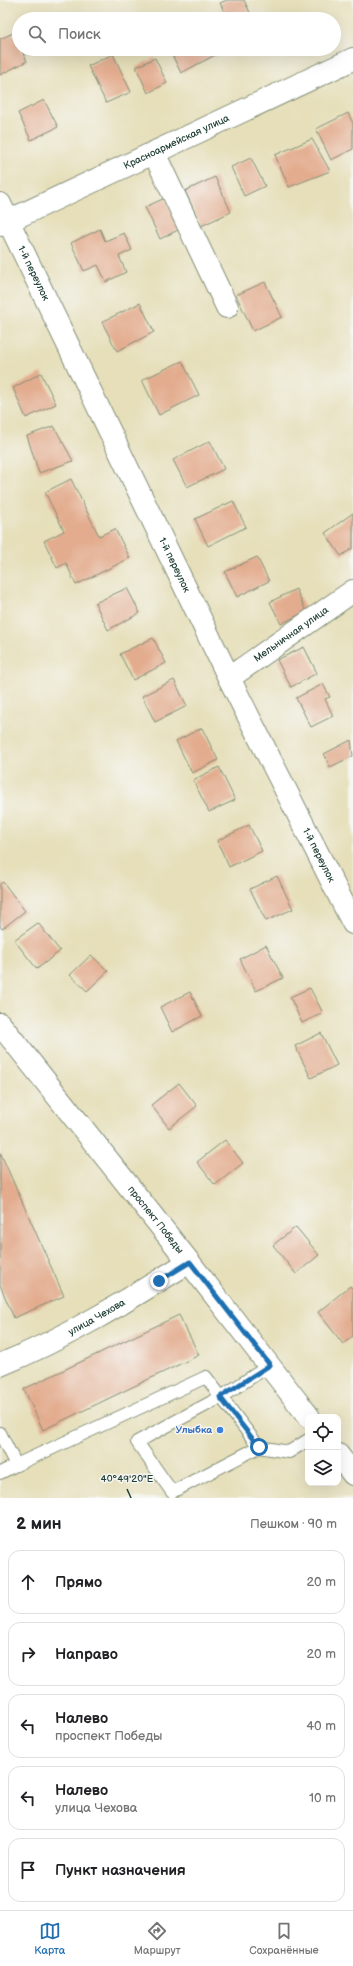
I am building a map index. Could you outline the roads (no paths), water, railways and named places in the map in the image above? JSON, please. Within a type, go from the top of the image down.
[{"type":"street","name":"Красноармейская улица","points":[[3,217],[154,153],[353,59]]},
{"type":"street","points":[[154,153],[227,307]]},
{"type":"street","name":"1-й переулок","points":[[3,217],[229,678],[353,923]]},
{"type":"street","name":"Мельничная улица","points":[[229,678],[353,591]]},
{"type":"street","name":"проспект Победы","points":[[0,1024],[190,1262],[307,1414]]},
{"type":"street","name":"улица Чехова","points":[[1,1362],[55,1340],[105,1314],[190,1262]]},
{"type":"street","points":[[341,1459],[353,1474]]},
{"type":"lane","points":[[270,1365],[220,1397],[137,1442],[172,1492],[259,1447],[289,1452],[305,1442]]},
{"type":"lane","points":[[0,1473],[206,1377],[259,1447]]},
{"type":"lane","points":[[0,1433],[16,1465]]},
{"type":"place","name":"Улыбка","points":[[220,1430]]}]
